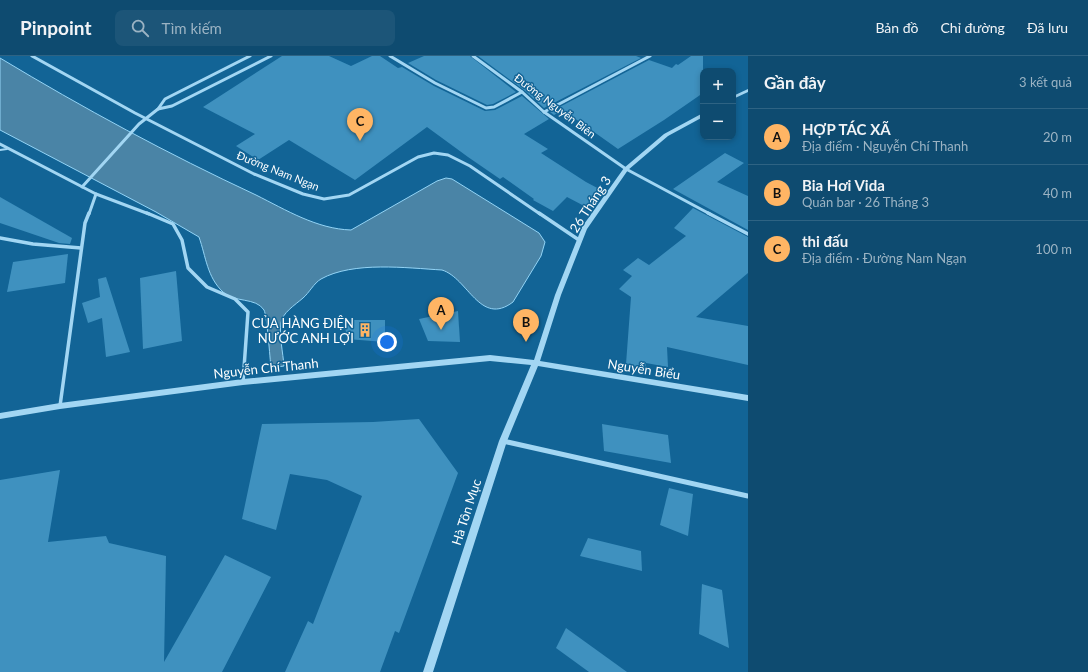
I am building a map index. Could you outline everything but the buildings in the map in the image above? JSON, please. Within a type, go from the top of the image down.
[{"type":"street","name":"Đường Nam Ngạn","points":[[32,56],[146,119],[254,174],[304,194],[324,200],[350,195],[418,157],[434,153],[448,155],[470,166],[579,240]]},
{"type":"street","points":[[82,187],[139,124],[158,109],[165,99],[250,56]]},
{"type":"street","points":[[158,109],[172,106],[271,56]]},
{"type":"street","points":[[390,56],[435,83],[486,108],[494,107],[522,92]]},
{"type":"street","points":[[474,57],[480,56]]},
{"type":"street","points":[[544,112],[650,56]]},
{"type":"street","name":"Đường Nguyễn Biên","points":[[474,57],[522,92],[544,112],[626,169],[748,234]]},
{"type":"street","points":[[736,96],[748,90]]},
{"type":"street","name":"26 Tháng 3","points":[[536,363],[558,295],[584,228],[626,169],[666,135],[700,117]]},
{"type":"street","points":[[0,144],[7,149],[96,194],[130,205],[173,224],[182,240],[188,268],[207,287],[235,299],[248,312],[243,382]]},
{"type":"street","points":[[60,406],[85,223],[96,194]]},
{"type":"street","points":[[0,238],[33,244],[81,248]]},
{"type":"street","name":"Nguyễn Chí Thanh","points":[[0,416],[60,406],[243,382],[490,358],[536,363]]},
{"type":"street","name":"Nguyễn Biểu","points":[[536,363],[748,398]]},
{"type":"street","name":"Hà Tôn Mục","points":[[428,672],[503,441],[536,363]]},
{"type":"street","points":[[503,441],[748,496]]},
{"type":"lane","points":[[0,150],[7,149]]},
{"type":"water","points":[[0,58],[94,113],[158,147],[302,218],[338,229],[351,230],[437,181],[446,178],[452,179],[539,233],[545,242],[541,256],[513,302],[502,308],[492,309],[483,305],[451,275],[442,270],[380,267],[334,273],[318,281],[305,296],[289,309],[282,319],[280,333],[284,366],[271,368],[264,310],[256,303],[233,298],[223,292],[213,280],[199,237],[156,212],[0,130]]},
{"type":"place","name":"thi đấu","points":[[360,141]]},
{"type":"place","name":"CỦA HÀNG ĐIỆN NƯỚC ANH LỢI","points":[[365,330]]},
{"type":"place","name":"HỢP TÁC XÃ","points":[[441,330]]},
{"type":"place","name":"Bia Hơi Vida","points":[[526,342]]}]
